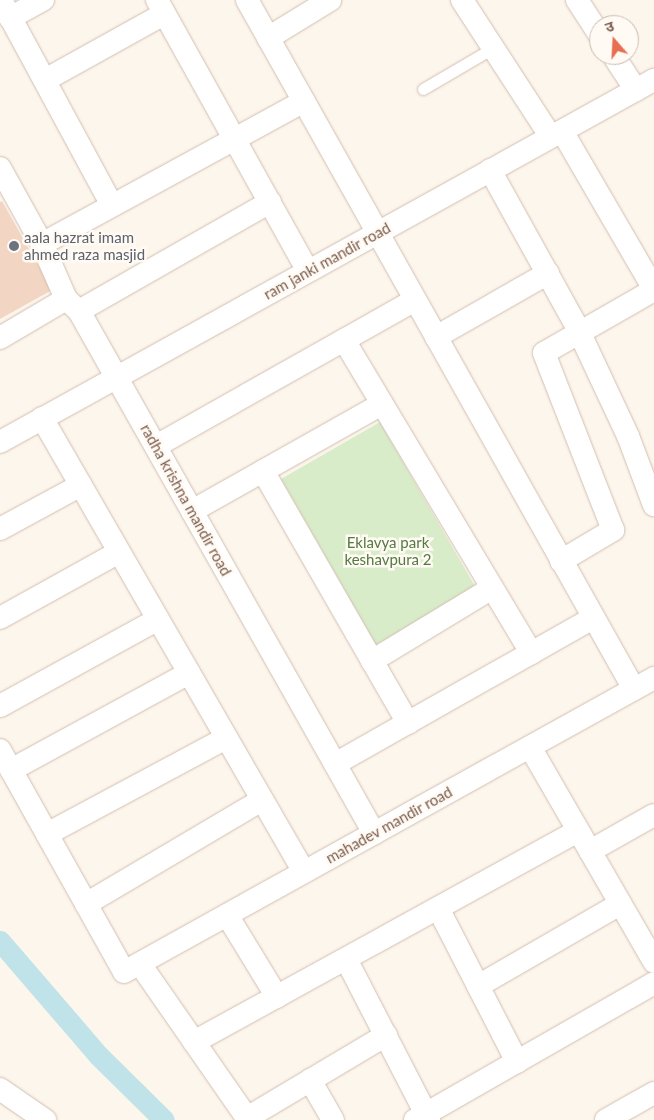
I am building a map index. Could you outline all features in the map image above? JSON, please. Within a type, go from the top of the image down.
[{"type":"street","points":[[43,0],[6,9],[112,205]]},
{"type":"street","points":[[247,0],[634,689]]},
{"type":"street","points":[[268,38],[330,0]]},
{"type":"street","points":[[462,0],[493,48],[556,134],[654,289],[544,353],[613,530],[561,560]]},
{"type":"street","points":[[577,0],[589,19]]},
{"type":"street","points":[[45,80],[160,7],[308,271]]},
{"type":"street","points":[[624,65],[645,85]]},
{"type":"street","name":"ram janki mandir road","points":[[0,442],[645,85]]},
{"type":"street","points":[[42,244],[304,101]]},
{"type":"street","name":"radha krishna mandir road","points":[[0,168],[42,244],[72,305],[156,446],[374,833]]},
{"type":"street","points":[[490,170],[580,332],[628,436],[654,505]]},
{"type":"street","points":[[0,338],[72,305],[270,202]]},
{"type":"street","points":[[436,337],[548,273]]},
{"type":"street","points":[[156,446],[415,300]]},
{"type":"street","points":[[344,340],[531,653]]},
{"type":"street","points":[[192,511],[382,404]]},
{"type":"street","points":[[42,418],[304,872]]},
{"type":"street","points":[[264,471],[408,723]]},
{"type":"street","points":[[0,528],[81,485]]},
{"type":"street","points":[[0,618],[119,552]]},
{"type":"street","points":[[372,661],[492,588]]},
{"type":"street","points":[[335,764],[593,618]]},
{"type":"street","points":[[0,706],[158,620]]},
{"type":"street","points":[[11,770],[189,673]]},
{"type":"street","name":"mahadev mandir road","points":[[132,968],[654,678]]},
{"type":"street","points":[[47,834],[226,738]]},
{"type":"street","points":[[530,747],[654,962]]},
{"type":"street","points":[[0,750],[86,904],[132,968],[194,1042],[247,1118],[386,1035]]},
{"type":"street","points":[[86,904],[262,800]]},
{"type":"street","points":[[590,851],[654,815]]},
{"type":"street","points":[[194,1042],[578,830]]},
{"type":"street","points":[[478,986],[620,904]]},
{"type":"street","points":[[438,908],[517,1062]]},
{"type":"street","points":[[227,915],[277,997]]},
{"type":"street","points":[[346,958],[386,1035],[423,1118],[654,983]]},
{"type":"street","points":[[310,1080],[333,1120]]},
{"type":"street","points":[[0,1089],[45,1120]]},
{"type":"street","points":[[606,1120],[654,1093]]},
{"type":"lane","points":[[423,89],[493,48]]},
{"type":"green space","name":"Eklavya park keshavpura 2","points":[[380,422],[476,588],[376,645],[281,479]]},
{"type":"building","name":"aala hazrat imam ahmed raza masjid","points":[[2,201],[52,290],[0,319],[0,202]]},
{"type":"waterway","points":[[0,941],[99,1056],[164,1120]]},
{"type":"place","name":"aala hazrat imam ahmed raza masjid","points":[[14,246]]}]
